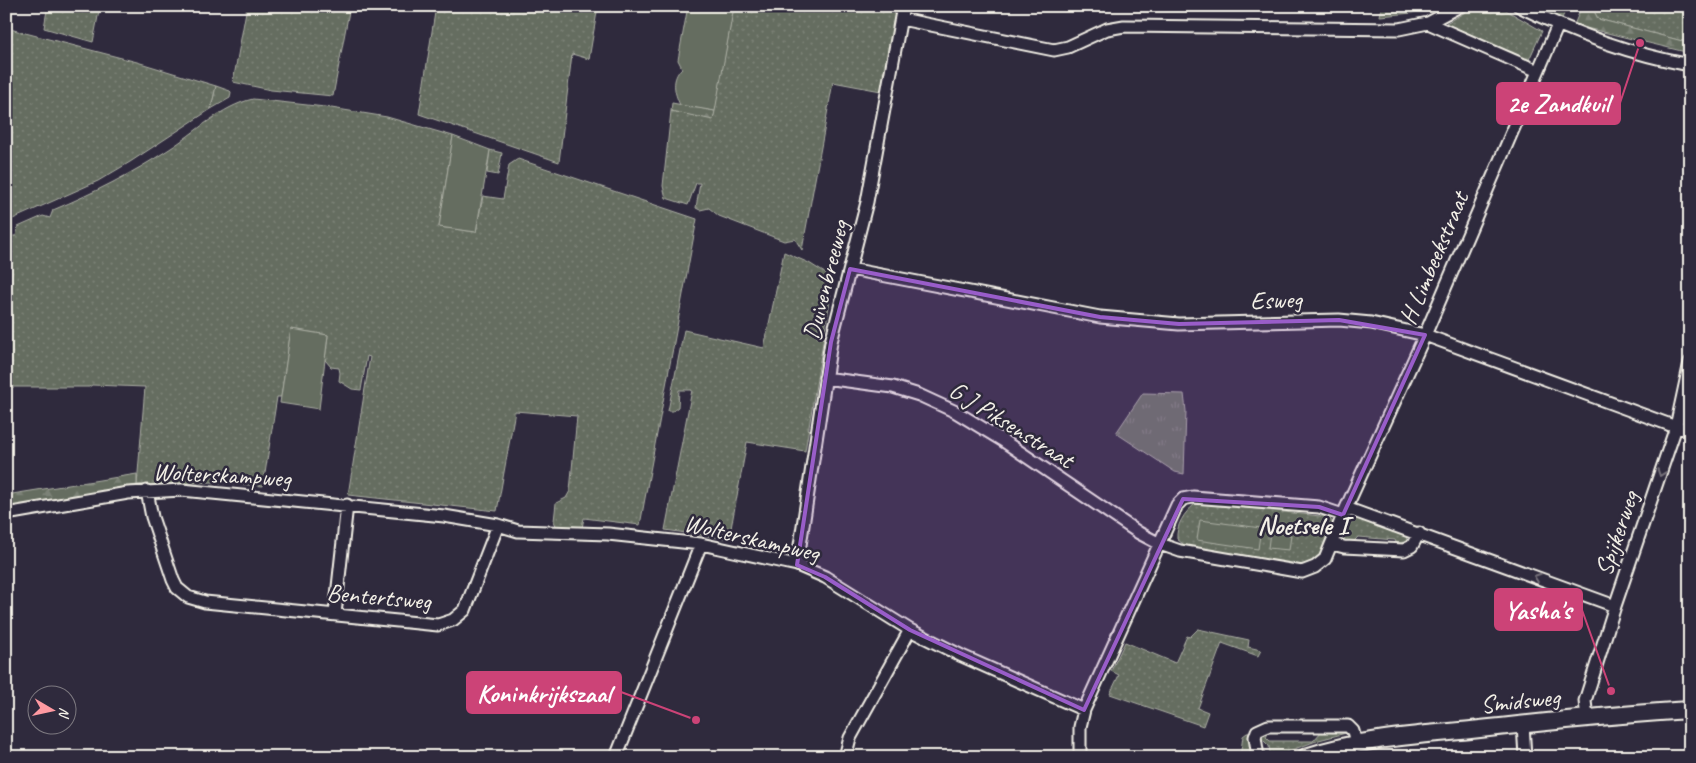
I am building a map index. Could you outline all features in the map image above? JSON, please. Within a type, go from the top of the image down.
[{"type":"main road","name":"Smidsweg","points":[[1306,757],[1356,743],[1390,738],[1587,718],[1690,710]]},
{"type":"street","name":"Duivenbreeweg","points":[[797,565],[831,342],[868,202],[903,6]]},
{"type":"street","points":[[901,19],[1054,50],[1068,47],[1107,29],[1124,26],[1399,29],[1428,23],[1460,6]]},
{"type":"street","points":[[1519,6],[1583,36],[1690,65]]},
{"type":"street","points":[[1428,23],[1538,71]]},
{"type":"street","name":"H Limbeekstraat","points":[[1345,511],[1425,335],[1558,25]]},
{"type":"street","name":"Esweg","points":[[850,269],[1100,317],[1179,324],[1339,320],[1371,323],[1425,335],[1676,427],[1690,430]]},
{"type":"street","name":"Spijkerweg","points":[[1587,718],[1585,701],[1676,427],[1690,362]]},
{"type":"street","name":"G J Piksenstraat","points":[[825,378],[893,387],[919,395],[956,412],[1002,440],[1139,533],[1160,544],[1180,550],[1302,572],[1315,567],[1324,559],[1345,511]]},
{"type":"street","name":"Wolterskampweg","points":[[6,514],[112,495],[182,490],[347,506]]},
{"type":"street","name":"Bentertsweg","points":[[147,491],[152,517],[173,580],[178,588],[188,597],[206,602],[438,625],[453,620],[465,610],[498,525]]},
{"type":"street","points":[[1080,757],[1080,727],[1084,710],[1178,505],[1183,499],[1192,498],[1345,511],[1419,533],[1615,606]]},
{"type":"street","points":[[335,614],[347,506],[444,516],[498,525]]},
{"type":"street","name":"Wolterskampweg","points":[[498,525],[518,531],[608,534],[701,544],[797,565],[842,586],[910,630],[962,656],[1084,710]]},
{"type":"street","points":[[1332,544],[1344,547],[1404,550],[1412,546],[1419,533]]},
{"type":"street","points":[[616,757],[701,544]]},
{"type":"street","points":[[845,757],[850,738],[910,630]]},
{"type":"street","points":[[1523,724],[1525,757]]},
{"type":"street","points":[[1258,757],[1257,731],[1268,726],[1348,726],[1356,743]]},
{"type":"highlighted area","points":[[850,269],[1100,317],[1179,324],[1339,320],[1425,335],[1343,515],[1319,507],[1183,499],[1084,710],[910,630],[825,577],[797,565],[831,342]]},
{"type":"green space","points":[[34,6],[100,6],[93,42],[44,28],[47,10]]},
{"type":"green space","points":[[247,6],[350,6],[333,96],[271,90],[233,82]]},
{"type":"green space","points":[[436,6],[598,6],[589,59],[572,54],[559,162],[419,114]]},
{"type":"green space","points":[[688,6],[734,6],[715,111],[680,105],[676,95],[675,81],[682,68],[678,60]]},
{"type":"green space","points":[[734,6],[897,6],[881,91],[833,82],[802,250],[795,239],[784,241],[719,216],[709,208],[700,210],[696,208],[700,183],[696,183],[688,205],[666,198],[663,186],[671,111],[713,119]]},
{"type":"green space","points":[[1382,6],[1431,6],[1412,13],[1380,16]]},
{"type":"green space","points":[[1476,6],[1499,6],[1542,31],[1527,64],[1522,58],[1462,31],[1456,33],[1445,26],[1446,23]]},
{"type":"green space","points":[[1532,6],[1567,6],[1561,21]]},
{"type":"green space","points":[[1582,6],[1595,6],[1594,11],[1598,19],[1690,43],[1690,53],[1574,25]]},
{"type":"green space","points":[[1595,6],[1690,6],[1690,43],[1598,19],[1594,11]]},
{"type":"green space","points":[[6,28],[137,62],[216,86],[211,109],[98,181],[6,222]]},
{"type":"green space","points":[[216,86],[230,91],[230,98],[211,109]]},
{"type":"green space","points":[[253,99],[325,107],[387,117],[453,136],[439,227],[476,232],[483,196],[503,199],[509,165],[518,159],[697,219],[640,525],[584,518],[582,528],[557,528],[554,521],[556,503],[566,498],[570,491],[577,416],[515,411],[497,511],[348,495],[370,357],[367,356],[361,390],[352,389],[339,381],[339,368],[331,367],[325,360],[328,335],[291,329],[281,397],[277,397],[263,486],[212,482],[137,485],[145,387],[92,385],[89,387],[6,387],[6,236],[16,236],[18,227],[43,216],[50,218],[53,210],[126,175],[168,150],[219,114]]},
{"type":"green space","points":[[672,103],[715,111],[713,120],[671,111]]},
{"type":"green space","points":[[453,136],[490,150],[476,232],[439,227]]},
{"type":"green space","points":[[490,150],[502,153],[498,175],[487,173]]},
{"type":"green space","points":[[784,252],[809,263],[831,277],[830,300],[805,451],[747,442],[729,539],[665,530],[692,390],[679,390],[678,407],[673,411],[668,411],[684,330],[764,348]]},
{"type":"green space","points":[[291,329],[328,335],[319,409],[280,403]]},
{"type":"green space","points":[[1143,393],[1184,394],[1186,411],[1184,474],[1175,472],[1116,433]]},
{"type":"green space","points":[[137,474],[137,485],[6,508],[6,495]]},
{"type":"green space","points":[[1195,504],[1212,504],[1329,517],[1334,525],[1325,546],[1318,556],[1313,561],[1299,568],[1184,545],[1177,539],[1179,524],[1187,511]]},
{"type":"green space","points":[[1355,518],[1408,534],[1406,541],[1402,544],[1397,544],[1395,540],[1358,537],[1353,542],[1341,541],[1351,520]]},
{"type":"green space","points":[[1200,520],[1261,528],[1258,549],[1197,540]]},
{"type":"green space","points":[[1270,532],[1291,535],[1289,550],[1268,548]]},
{"type":"green space","points":[[1198,629],[1249,640],[1248,647],[1261,650],[1258,656],[1222,643],[1198,708],[1208,712],[1203,726],[1110,694],[1119,675],[1111,671],[1125,642],[1175,663],[1187,636],[1190,637]]},
{"type":"green space","points":[[1323,730],[1345,731],[1346,733],[1319,740],[1273,757],[1266,757],[1270,753],[1269,746],[1261,738],[1263,734],[1269,732],[1266,737],[1270,741],[1313,741]]},
{"type":"green space","points":[[1250,733],[1252,757],[1240,757],[1243,736]]},
{"type":"place","name":"2e Zandkuil","points":[[1640,43]]},
{"type":"place","name":"Yasha's","points":[[1611,691]]},
{"type":"place","name":"Koninkrijkszaal","points":[[696,720]]},
{"type":"district","name":"Noetsele I","points":[[1303,525]]}]
